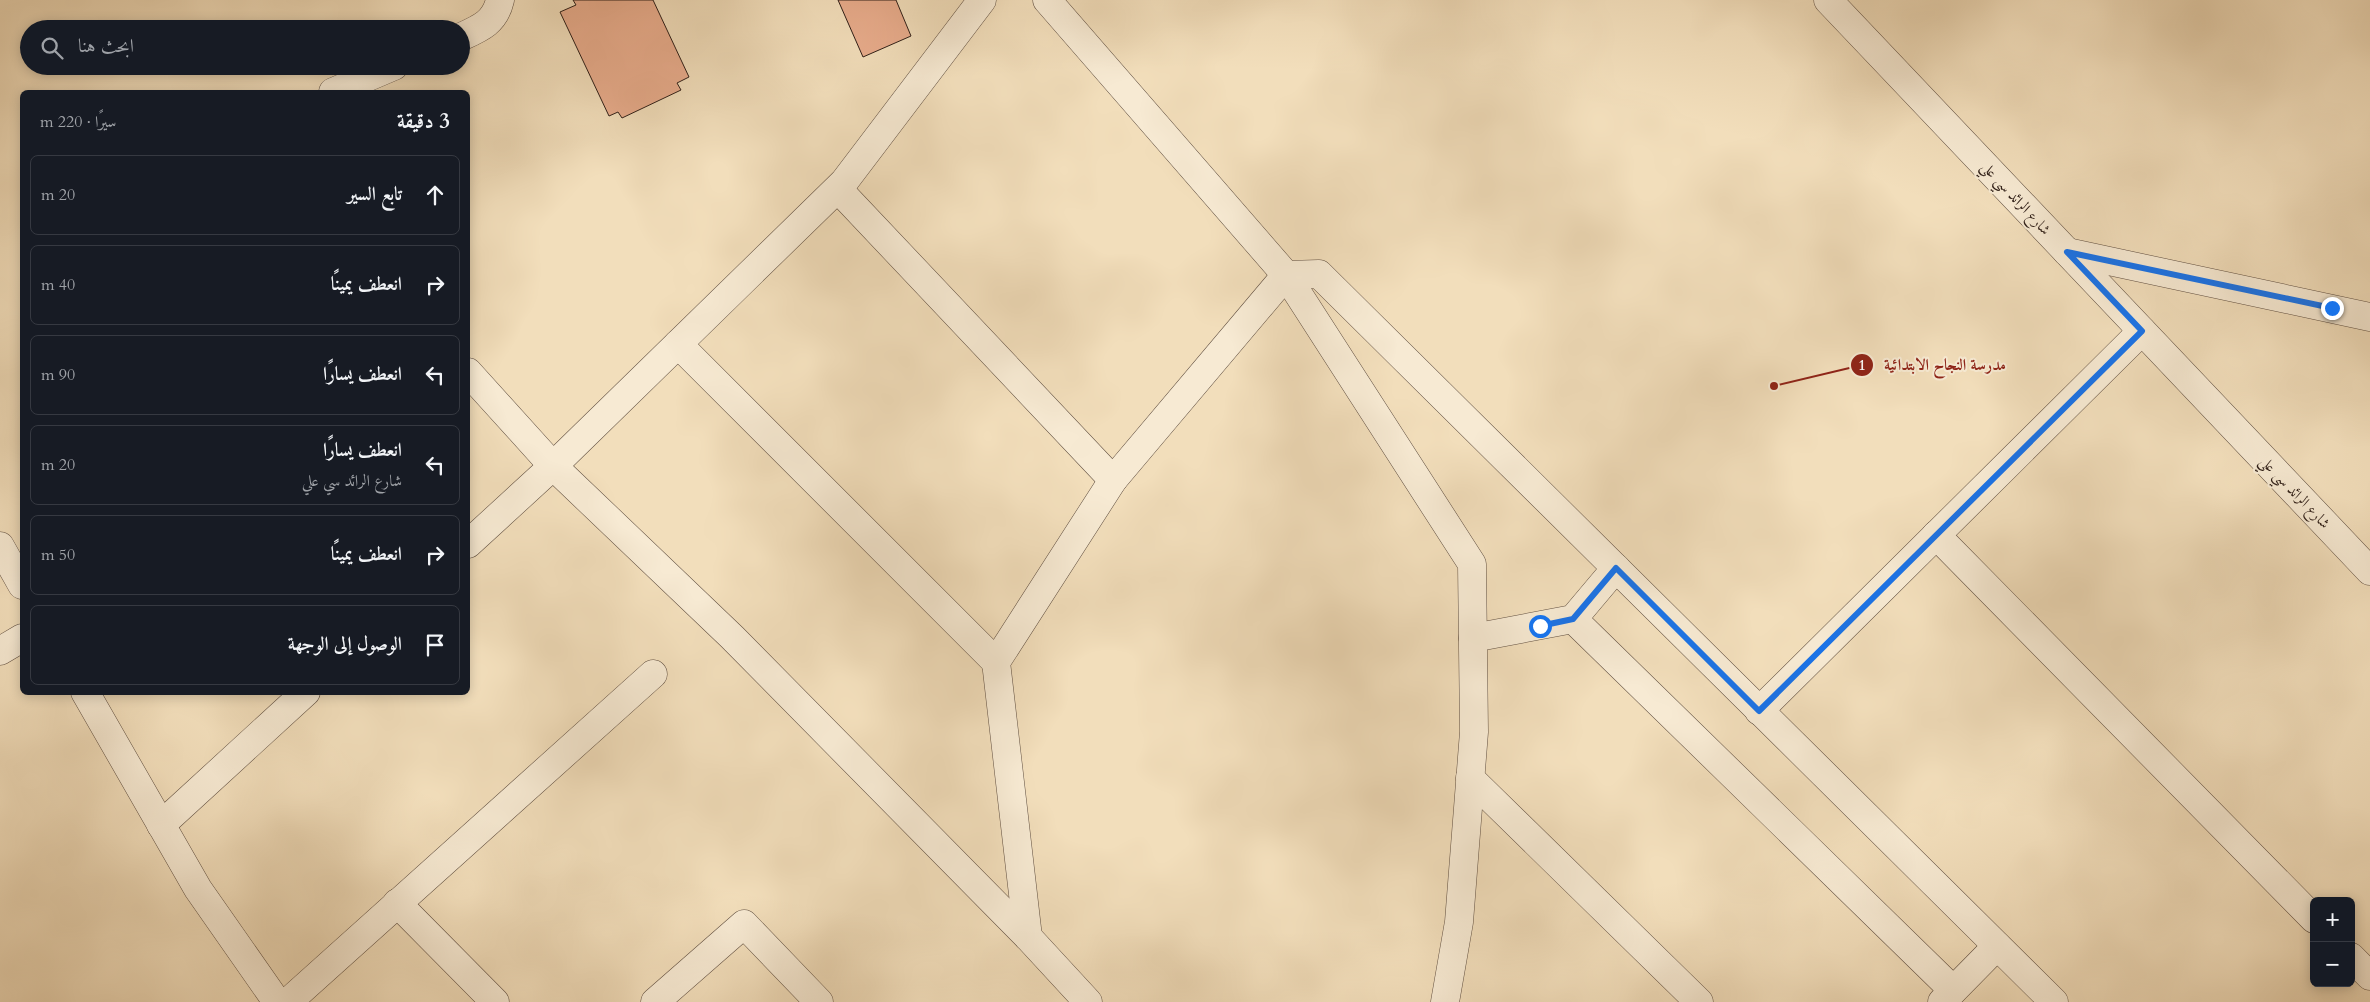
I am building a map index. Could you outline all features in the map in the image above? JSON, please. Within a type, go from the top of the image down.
[{"type":"street","points":[[470,33],[486,26],[498,10],[500,0]]},
{"type":"street","points":[[470,542],[553,466],[838,189],[982,0]]},
{"type":"street","points":[[1047,0],[1286,275],[1472,564],[1474,732],[1459,922],[1445,1002]]},
{"type":"street","name":"شارع الرائد سي علي","points":[[1828,0],[2370,571]]},
{"type":"street","points":[[338,90],[373,75]]},
{"type":"street","points":[[838,189],[1113,480]]},
{"type":"street","points":[[2067,252],[2370,316]]},
{"type":"street","points":[[996,662],[1113,480],[1286,275],[1319,274],[2054,1002]]},
{"type":"street","points":[[1759,711],[2142,331]]},
{"type":"street","points":[[678,344],[996,662],[1028,937]]},
{"type":"street","points":[[470,374],[553,466],[739,644],[1028,937],[1088,1002]]},
{"type":"street","points":[[1936,536],[2310,915]]},
{"type":"street","points":[[0,546],[20,581]]},
{"type":"street","points":[[1473,638],[1573,619],[1616,568]]},
{"type":"street","points":[[1573,619],[1948,996],[1997,946]]},
{"type":"street","points":[[0,651],[20,639]]},
{"type":"street","points":[[288,1002],[652,674]]},
{"type":"street","points":[[86,695],[198,889],[277,1002]]},
{"type":"street","points":[[161,825],[303,695]]},
{"type":"street","points":[[1470,778],[1699,1002]]},
{"type":"street","points":[[397,903],[495,1002]]},
{"type":"street","points":[[655,1002],[744,924],[818,1002]]},
{"type":"street","points":[[2355,961],[2370,976]]},
{"type":"building","points":[[573,0],[653,0],[689,77],[677,83],[681,90],[622,118],[618,112],[609,116],[560,12],[576,5]]},
{"type":"building","points":[[838,0],[896,0],[911,36],[863,57]]},
{"type":"place","name":"مدرسة النجاح الابتدائية","points":[[1774,386]]},
{"type":"route","points":[[1540,626],[1573,619],[1616,568],[1759,711],[2142,331],[2067,252],[2332,308]]}]
